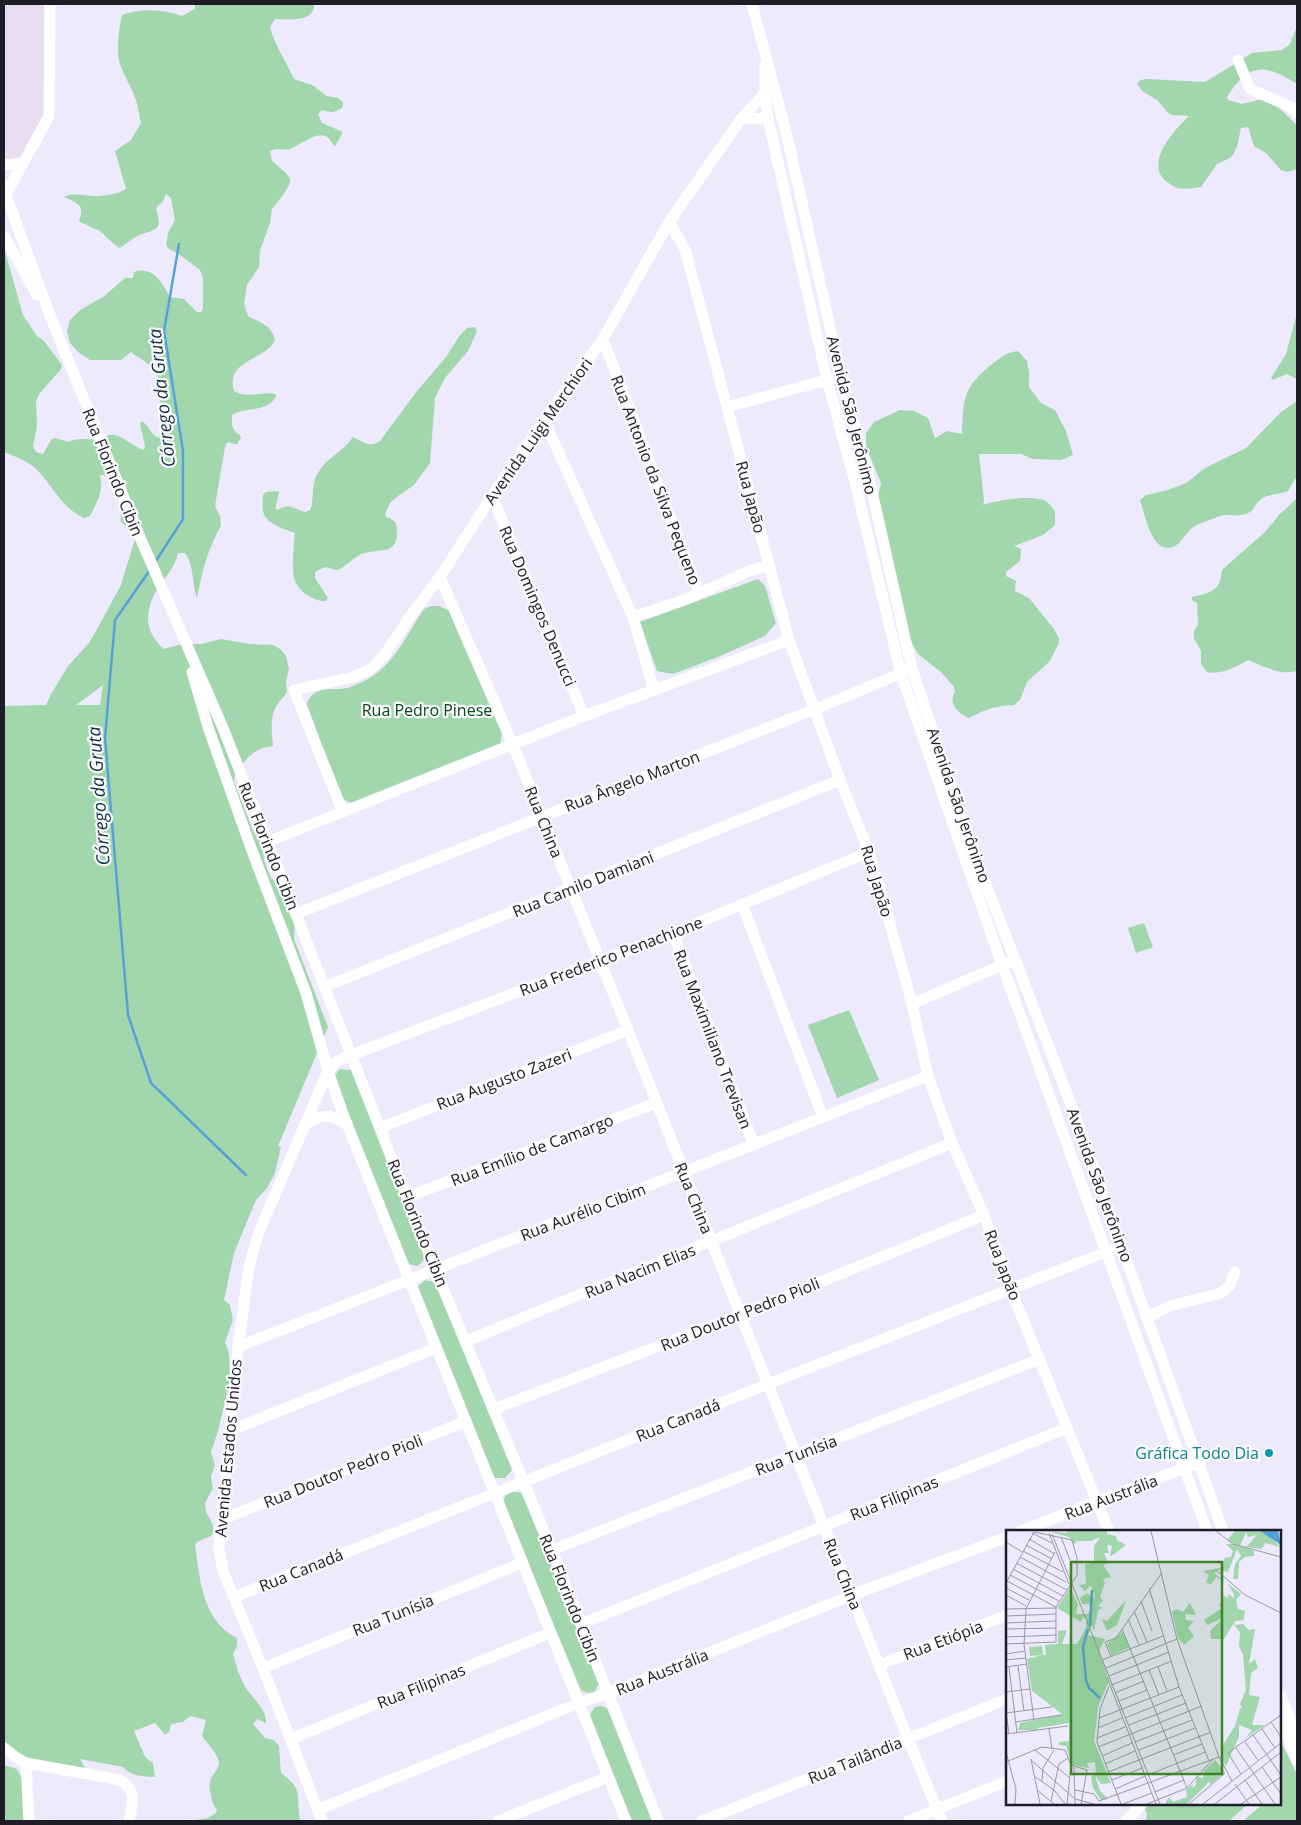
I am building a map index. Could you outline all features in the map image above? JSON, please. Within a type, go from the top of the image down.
[{"type":"street","points":[[4,190],[49,116],[50,4]]},
{"type":"street","name":"Avenida São Jerônimo","points":[[752,4],[787,136],[841,376],[873,497],[906,671],[1072,1107],[1223,1530]]},
{"type":"street","name":"Avenida São Jerônimo","points":[[765,58],[765,93],[768,118],[827,380],[906,671],[1002,964],[1207,1530]]},
{"type":"street","points":[[1238,60],[1250,89],[1291,107],[1297,113]]},
{"type":"street","points":[[765,93],[772,102],[779,122],[787,136]]},
{"type":"street","name":"Avenida Luigi Merchiori","points":[[343,812],[294,690],[353,678],[369,670],[383,657],[411,615],[440,577],[544,420],[603,339],[669,222],[741,119],[765,93]]},
{"type":"street","points":[[741,119],[768,118]]},
{"type":"street","points":[[4,165],[22,163]]},
{"type":"street","name":"Rua Florindo Cibin","points":[[4,190],[51,318],[142,542],[223,728],[407,1197],[552,1550],[658,1821]]},
{"type":"street","name":"Rua Japão","points":[[669,222],[685,249],[789,640],[840,780],[869,852],[912,1004],[928,1076],[952,1143],[984,1215],[1012,1290],[1109,1530]]},
{"type":"street","name":"Rua Florindo Cibin","points":[[4,236],[51,318]]},
{"type":"street","name":"Rua Antonio da Silva Pequeno","points":[[603,339],[699,593]]},
{"type":"street","points":[[727,407],[841,376]]},
{"type":"street","points":[[544,420],[633,617],[654,690]]},
{"type":"street","name":"Rua Domingos Denucci","points":[[492,496],[584,716]]},
{"type":"street","points":[[860,501],[873,497]]},
{"type":"street","points":[[633,617],[699,593],[749,571],[769,566]]},
{"type":"street","name":"Rua China","points":[[440,577],[542,816],[942,1821]]},
{"type":"street","name":"Rua Florindo Cibin","points":[[178,624],[209,730],[250,848],[306,993],[328,1071],[346,1124],[626,1821]]},
{"type":"street","points":[[268,842],[584,716],[789,640]]},
{"type":"street","name":"Rua Ângelo Marton","points":[[296,914],[815,709],[906,671]]},
{"type":"street","name":"Rua Camilo Damiani","points":[[324,987],[840,780]]},
{"type":"street","name":"Rua Frederico Penachione","points":[[328,1071],[336,1062],[351,1054],[673,933],[869,852]]},
{"type":"street","points":[[742,904],[823,1116]]},
{"type":"street","name":"Rua Maximiliano Trevisan","points":[[673,933],[754,1145]]},
{"type":"street","points":[[912,1004],[1002,964],[1016,960]]},
{"type":"street","name":"Rua Augusto Zazeri","points":[[380,1128],[628,1030]]},
{"type":"street","name":"Avenida Estados Unidos","points":[[322,1821],[223,1571],[219,1548],[229,1431],[249,1267],[258,1234],[328,1071]]},
{"type":"street","name":"Rua Aurélio Cibim","points":[[238,1347],[928,1076]]},
{"type":"street","name":"Rua Emílio de Camargo","points":[[407,1197],[656,1103]]},
{"type":"street","points":[[304,1126],[314,1119],[325,1116],[337,1118],[346,1124]]},
{"type":"street","name":"Rua Nacim Elias","points":[[466,1341],[952,1143]]},
{"type":"street","name":"Rua Doutor Pedro Pioli","points":[[494,1409],[740,1314],[984,1215]]},
{"type":"street","name":"Rua Canadá","points":[[234,1597],[494,1492],[524,1482],[768,1384],[1122,1246]]},
{"type":"street","points":[[1148,1317],[1170,1306],[1221,1293],[1230,1285],[1235,1272]]},
{"type":"street","points":[[229,1431],[436,1348]]},
{"type":"street","name":"Rua Tunísia","points":[[552,1550],[1040,1358]]},
{"type":"street","name":"Rua Doutor Pedro Pioli","points":[[221,1520],[466,1421]]},
{"type":"street","name":"Rua Filipinas","points":[[580,1624],[1067,1428]]},
{"type":"street","name":"Rua Austrália","points":[[1025,1530],[1200,1462]]},
{"type":"street","name":"Rua Austrália","points":[[317,1810],[579,1703],[609,1693],[852,1595],[1006,1537]]},
{"type":"street","name":"Rua Tunísia","points":[[263,1668],[522,1563]]},
{"type":"street","name":"Rua Etiópia","points":[[879,1664],[1006,1615]]},
{"type":"street","name":"Rua Filipinas","points":[[291,1739],[550,1633]]},
{"type":"street","points":[[1281,1697],[1297,1737]]},
{"type":"street","name":"Rua Tailândia","points":[[702,1821],[1006,1699]]},
{"type":"street","points":[[1281,1721],[1297,1759]]},
{"type":"street","points":[[4,1748],[26,1763],[120,1780],[130,1788],[132,1804],[129,1821]]},
{"type":"street","points":[[26,1763],[29,1821]]},
{"type":"street","points":[[498,1821],[608,1777]]},
{"type":"street","points":[[908,1821],[1006,1782]]},
{"type":"street","points":[[1126,1821],[1141,1805]]},
{"type":"shaded area","points":[[4,4],[44,4],[44,115],[22,155],[19,158],[4,161]]},
{"type":"green space","points":[[195,4],[314,4],[313,10],[306,17],[300,19],[275,19],[270,27],[272,34],[294,79],[312,85],[327,96],[338,98],[343,102],[343,107],[338,110],[330,112],[322,110],[318,114],[322,123],[343,132],[335,146],[323,135],[308,139],[290,149],[270,151],[272,161],[286,173],[290,183],[272,209],[270,223],[260,251],[259,267],[247,285],[244,304],[248,316],[268,328],[274,335],[275,340],[264,352],[241,366],[235,372],[233,380],[234,391],[239,393],[250,395],[271,393],[276,394],[276,397],[272,402],[261,408],[232,415],[232,424],[241,438],[237,444],[228,442],[225,447],[215,506],[220,516],[221,526],[206,560],[197,598],[188,558],[185,553],[178,553],[174,565],[153,597],[148,619],[154,638],[164,649],[182,644],[202,644],[221,639],[249,644],[273,645],[286,656],[289,669],[286,681],[287,692],[274,710],[272,725],[273,746],[265,747],[252,754],[240,767],[234,781],[254,833],[263,844],[264,860],[271,878],[280,885],[295,924],[294,939],[328,1027],[278,1146],[281,1147],[275,1173],[267,1188],[256,1200],[234,1253],[224,1300],[230,1305],[233,1320],[225,1342],[229,1354],[230,1380],[211,1452],[215,1465],[211,1477],[213,1488],[205,1503],[206,1512],[213,1525],[213,1532],[211,1536],[197,1542],[195,1545],[201,1585],[205,1598],[216,1621],[225,1631],[237,1638],[237,1646],[233,1654],[239,1674],[266,1718],[266,1723],[257,1719],[253,1724],[265,1738],[274,1740],[279,1746],[281,1773],[296,1788],[300,1821],[190,1821],[208,1818],[216,1813],[217,1810],[209,1788],[211,1778],[219,1763],[215,1753],[202,1736],[206,1720],[190,1716],[183,1722],[171,1724],[169,1732],[165,1735],[155,1723],[134,1731],[145,1757],[153,1763],[155,1777],[130,1773],[123,1767],[80,1759],[85,1768],[31,1763],[4,1745],[4,706],[46,705],[68,666],[89,643],[121,585],[136,536],[133,521],[125,525],[121,522],[122,493],[117,484],[109,477],[100,475],[101,486],[99,496],[90,516],[84,518],[63,503],[44,478],[31,465],[4,452],[4,248],[23,315],[37,336],[44,341],[62,365],[61,369],[40,393],[36,401],[37,426],[33,446],[36,452],[43,454],[51,440],[55,438],[69,442],[77,439],[100,439],[111,434],[119,436],[144,450],[145,446],[140,424],[142,421],[156,437],[164,438],[162,432],[172,419],[172,411],[160,401],[158,377],[154,369],[131,352],[121,360],[90,360],[79,353],[70,343],[67,331],[70,320],[80,310],[103,297],[125,278],[133,278],[134,272],[141,271],[147,271],[157,277],[170,297],[184,299],[197,312],[201,312],[203,309],[203,278],[200,270],[166,245],[168,233],[175,220],[171,198],[166,194],[163,201],[156,208],[159,223],[156,228],[136,237],[120,248],[100,231],[80,222],[81,210],[79,205],[64,197],[75,194],[107,195],[126,189],[115,151],[131,140],[141,123],[133,91],[119,61],[118,41],[122,15],[136,11],[152,10],[182,16],[195,9]],"holes":[[[103,685],[100,705],[76,705]]]},
{"type":"green space","points":[[1297,26],[1297,84],[1275,72],[1258,70],[1250,72],[1243,78],[1227,97],[1228,100],[1242,104],[1262,99],[1277,106],[1297,125],[1297,169],[1287,172],[1281,170],[1266,153],[1254,146],[1248,127],[1241,128],[1234,153],[1230,158],[1217,164],[1201,187],[1180,189],[1170,184],[1162,177],[1158,168],[1159,159],[1168,140],[1189,116],[1168,113],[1157,100],[1142,91],[1137,84],[1140,80],[1205,82],[1252,53],[1282,50],[1290,44]]},
{"type":"green space","points":[[1297,313],[1297,379],[1287,374],[1273,380],[1271,378],[1286,354]]},
{"type":"green space","points":[[475,327],[477,331],[468,351],[445,378],[435,398],[430,463],[414,485],[390,503],[385,514],[387,518],[396,523],[397,535],[395,543],[386,550],[358,556],[338,570],[325,567],[315,572],[315,578],[328,598],[326,601],[322,601],[308,596],[297,585],[294,577],[295,533],[271,523],[267,519],[263,511],[263,495],[266,492],[279,491],[276,510],[288,506],[305,512],[310,510],[313,488],[321,468],[353,437],[370,444],[380,441],[417,391],[446,357],[460,335],[467,328]]},
{"type":"green space","points":[[1018,351],[1027,361],[1029,387],[1041,403],[1055,410],[1066,431],[1073,455],[1061,460],[1033,459],[1021,454],[979,454],[983,505],[997,501],[1033,498],[1047,502],[1055,511],[1055,525],[1043,535],[1014,546],[1021,549],[1020,561],[1006,572],[1006,576],[1016,581],[1015,591],[1029,598],[1054,629],[1059,638],[1059,643],[1050,661],[1027,682],[1020,700],[1014,705],[991,708],[969,718],[961,714],[953,704],[954,687],[942,673],[918,654],[906,633],[878,497],[881,483],[866,447],[866,433],[874,422],[900,410],[914,411],[928,418],[935,438],[947,431],[962,434],[964,403],[966,395],[975,380],[1001,357]]},
{"type":"green space","points":[[1297,401],[1297,479],[1295,479],[1288,491],[1262,498],[1246,514],[1224,515],[1197,525],[1173,547],[1163,547],[1158,544],[1148,526],[1140,500],[1146,495],[1168,490],[1186,483],[1205,468],[1246,448],[1281,412]]},
{"type":"green space","points":[[1297,498],[1297,671],[1278,671],[1248,660],[1234,668],[1213,673],[1207,672],[1201,664],[1201,651],[1194,638],[1194,631],[1198,624],[1197,603],[1192,600],[1192,597],[1216,588],[1223,569],[1265,532]]},
{"type":"green space","points":[[758,579],[765,586],[776,623],[765,636],[673,674],[657,671],[640,622]]},
{"type":"green space","name":"Rua Pedro Pinese","points":[[431,606],[439,606],[452,612],[502,734],[500,744],[354,803],[347,801],[339,792],[307,704],[310,698],[318,691],[347,688],[377,673],[393,657],[424,609]]},
{"type":"green space","points":[[1144,923],[1153,947],[1136,953],[1128,928]]},
{"type":"green space","points":[[849,1010],[879,1080],[837,1098],[808,1025]]},
{"type":"green space","points":[[340,1069],[351,1070],[426,1258],[418,1266],[408,1264],[333,1077]]},
{"type":"green space","points":[[425,1280],[435,1282],[512,1470],[505,1478],[494,1478],[417,1287]]},
{"type":"green space","points":[[511,1492],[522,1494],[599,1684],[594,1692],[587,1693],[581,1690],[503,1504],[505,1496]]},
{"type":"green space","points":[[595,1707],[607,1708],[652,1821],[632,1821],[590,1715]]},
{"type":"green space","points":[[1281,1742],[1297,1774],[1297,1821],[1243,1821],[1262,1805],[1281,1805]]},
{"type":"green space","points":[[4,1765],[17,1769],[22,1778],[24,1821],[4,1821]]},
{"type":"green space","points":[[1143,1805],[1247,1805],[1229,1821],[1146,1821],[1147,1813]]},
{"type":"waterway","name":"Córrego da Gruta","points":[[154,564],[183,519],[183,451],[164,331],[179,244]]},
{"type":"waterway","name":"Córrego da Gruta","points":[[150,570],[115,620],[105,738],[128,1015],[151,1083],[246,1175]]},
{"type":"place","name":"Gráfica Todo Dia","points":[[1269,1453]]}]
